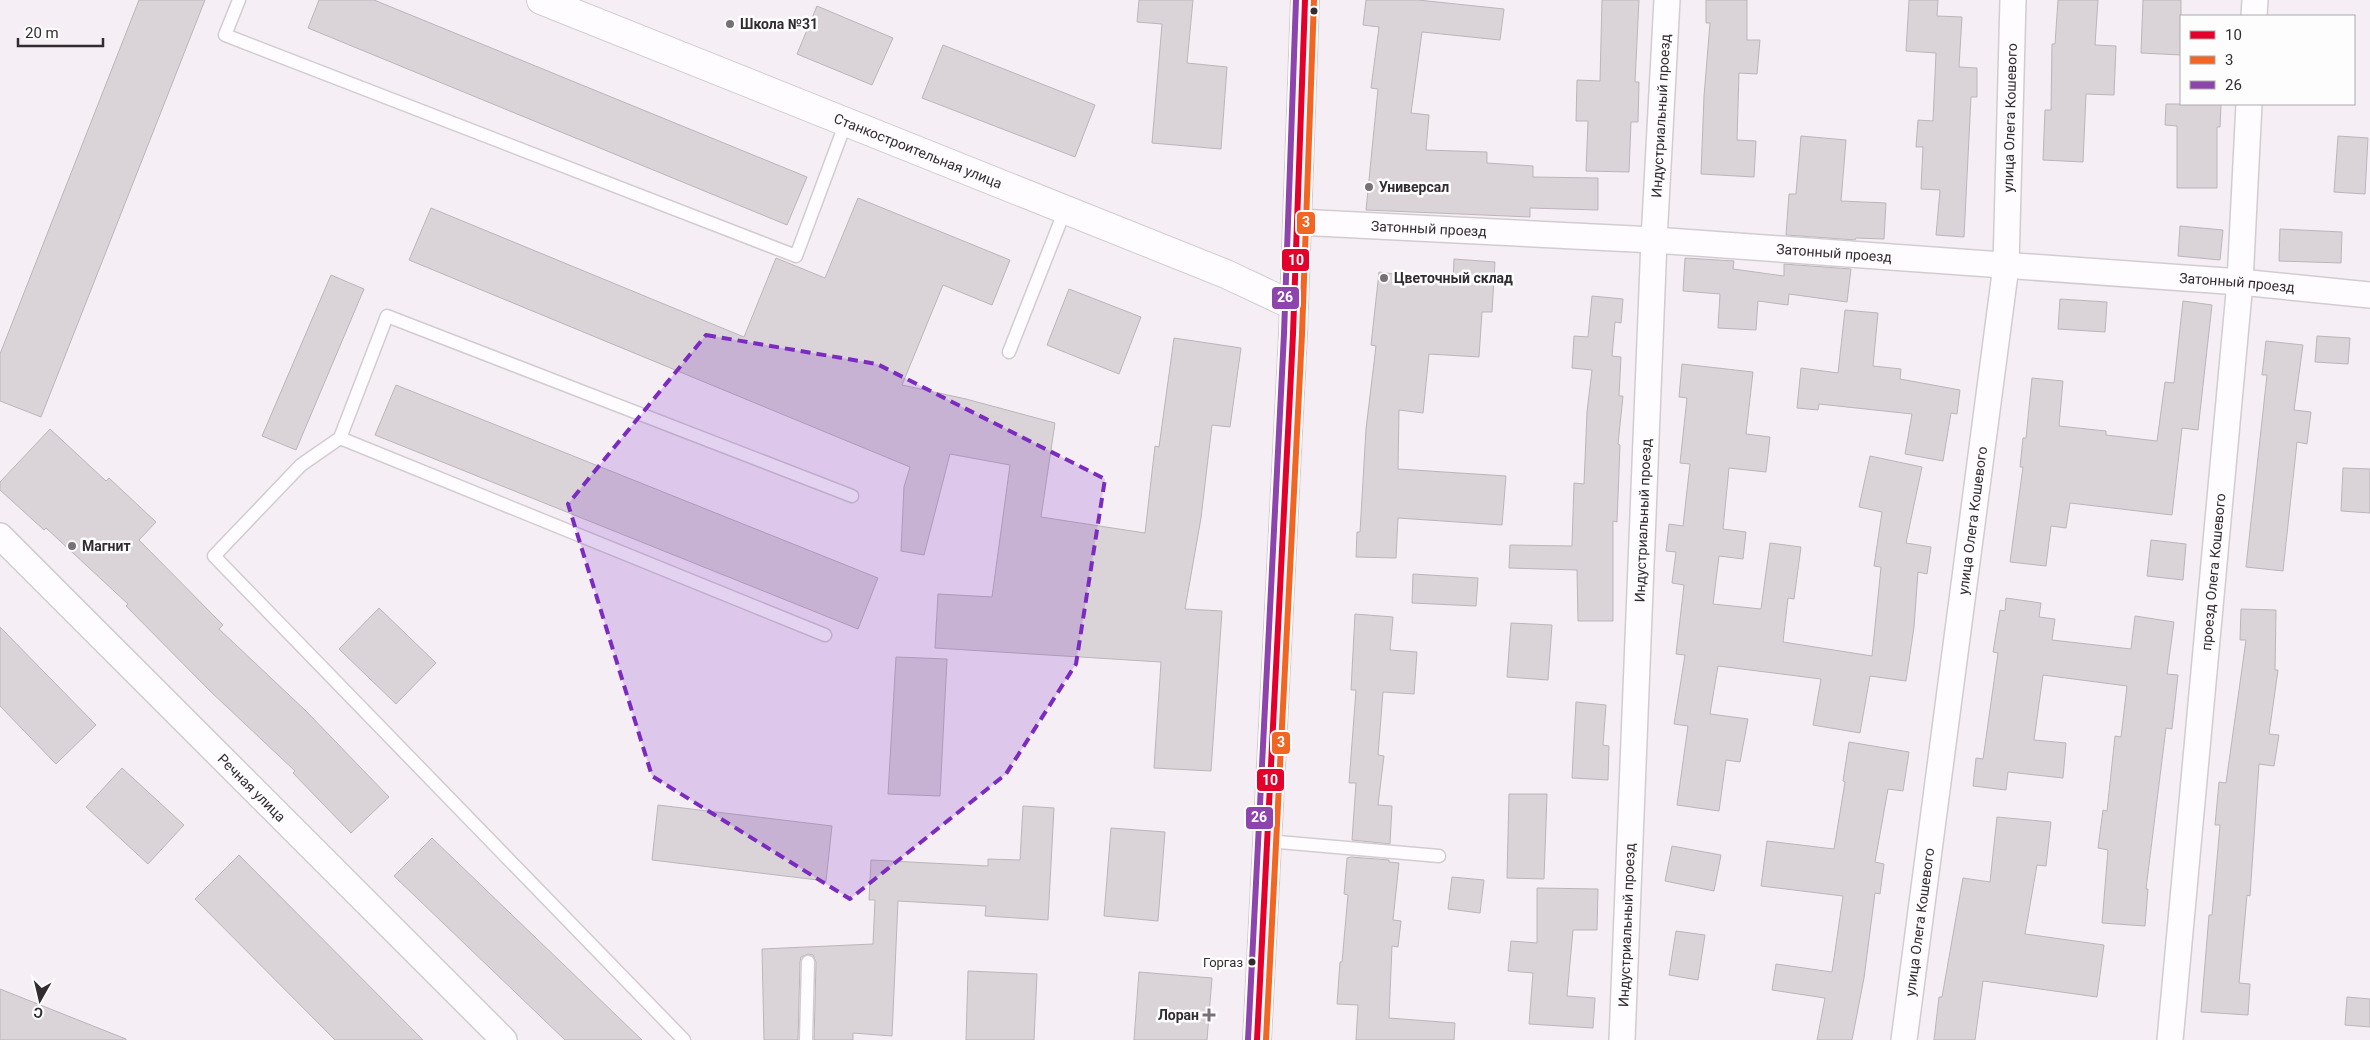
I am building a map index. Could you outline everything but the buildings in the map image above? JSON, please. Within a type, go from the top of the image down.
[{"type":"main road","name":"Станкостроительная улица","points":[[541,0],[1226,274],[1294,306]]},
{"type":"main road","points":[[1256,1040],[1294,306],[1305,0]]},
{"type":"street","name":"Индустриальный проезд","points":[[1622,1040],[1654,240],[1667,0]]},
{"type":"street","name":"улица Олега Кошевого","points":[[1904,1040],[2006,266],[2013,0]]},
{"type":"street","points":[[2254,15],[2255,0]]},
{"type":"street","name":"проезд Олега Кошевого","points":[[2170,1040],[2240,282],[2249,105]]},
{"type":"street","name":"Затонный проезд","points":[[1297,222],[1654,240],[2240,282],[2370,294]]},
{"type":"street","name":"Речная улица","points":[[0,536],[504,1040]]},
{"type":"lane","points":[[239,0],[225,35],[796,256],[846,122]]},
{"type":"lane","points":[[1009,352],[1064,210]]},
{"type":"lane","points":[[684,1040],[214,556],[300,465],[340,438],[387,316],[852,496]]},
{"type":"lane","points":[[340,438],[825,635]]},
{"type":"lane","points":[[1266,841],[1439,856]]},
{"type":"lane","points":[[806,1040],[808,962]]},
{"type":"highlighted area","points":[[706,335],[877,364],[1105,479],[1076,664],[1006,774],[850,899],[652,776],[568,504]]},
{"type":"transit line","name":"26","points":[[1248,1040],[1284,334],[1296,0]]},
{"type":"transit line","name":"10","points":[[1257,1040],[1293,334],[1305,0]]},
{"type":"transit line","name":"3","points":[[1266,1040],[1302,334],[1314,0]]},
{"type":"place","name":"Школа №31","points":[[730,24]]},
{"type":"place","name":"Универсал","points":[[1369,187]]},
{"type":"place","name":"Цветочный склад","points":[[1384,278]]},
{"type":"place","name":"Магнит","points":[[72,546]]},
{"type":"place","name":"Горгаз","points":[[1252,962]]},
{"type":"place","name":"Лоран","points":[[1209,1015]]}]
